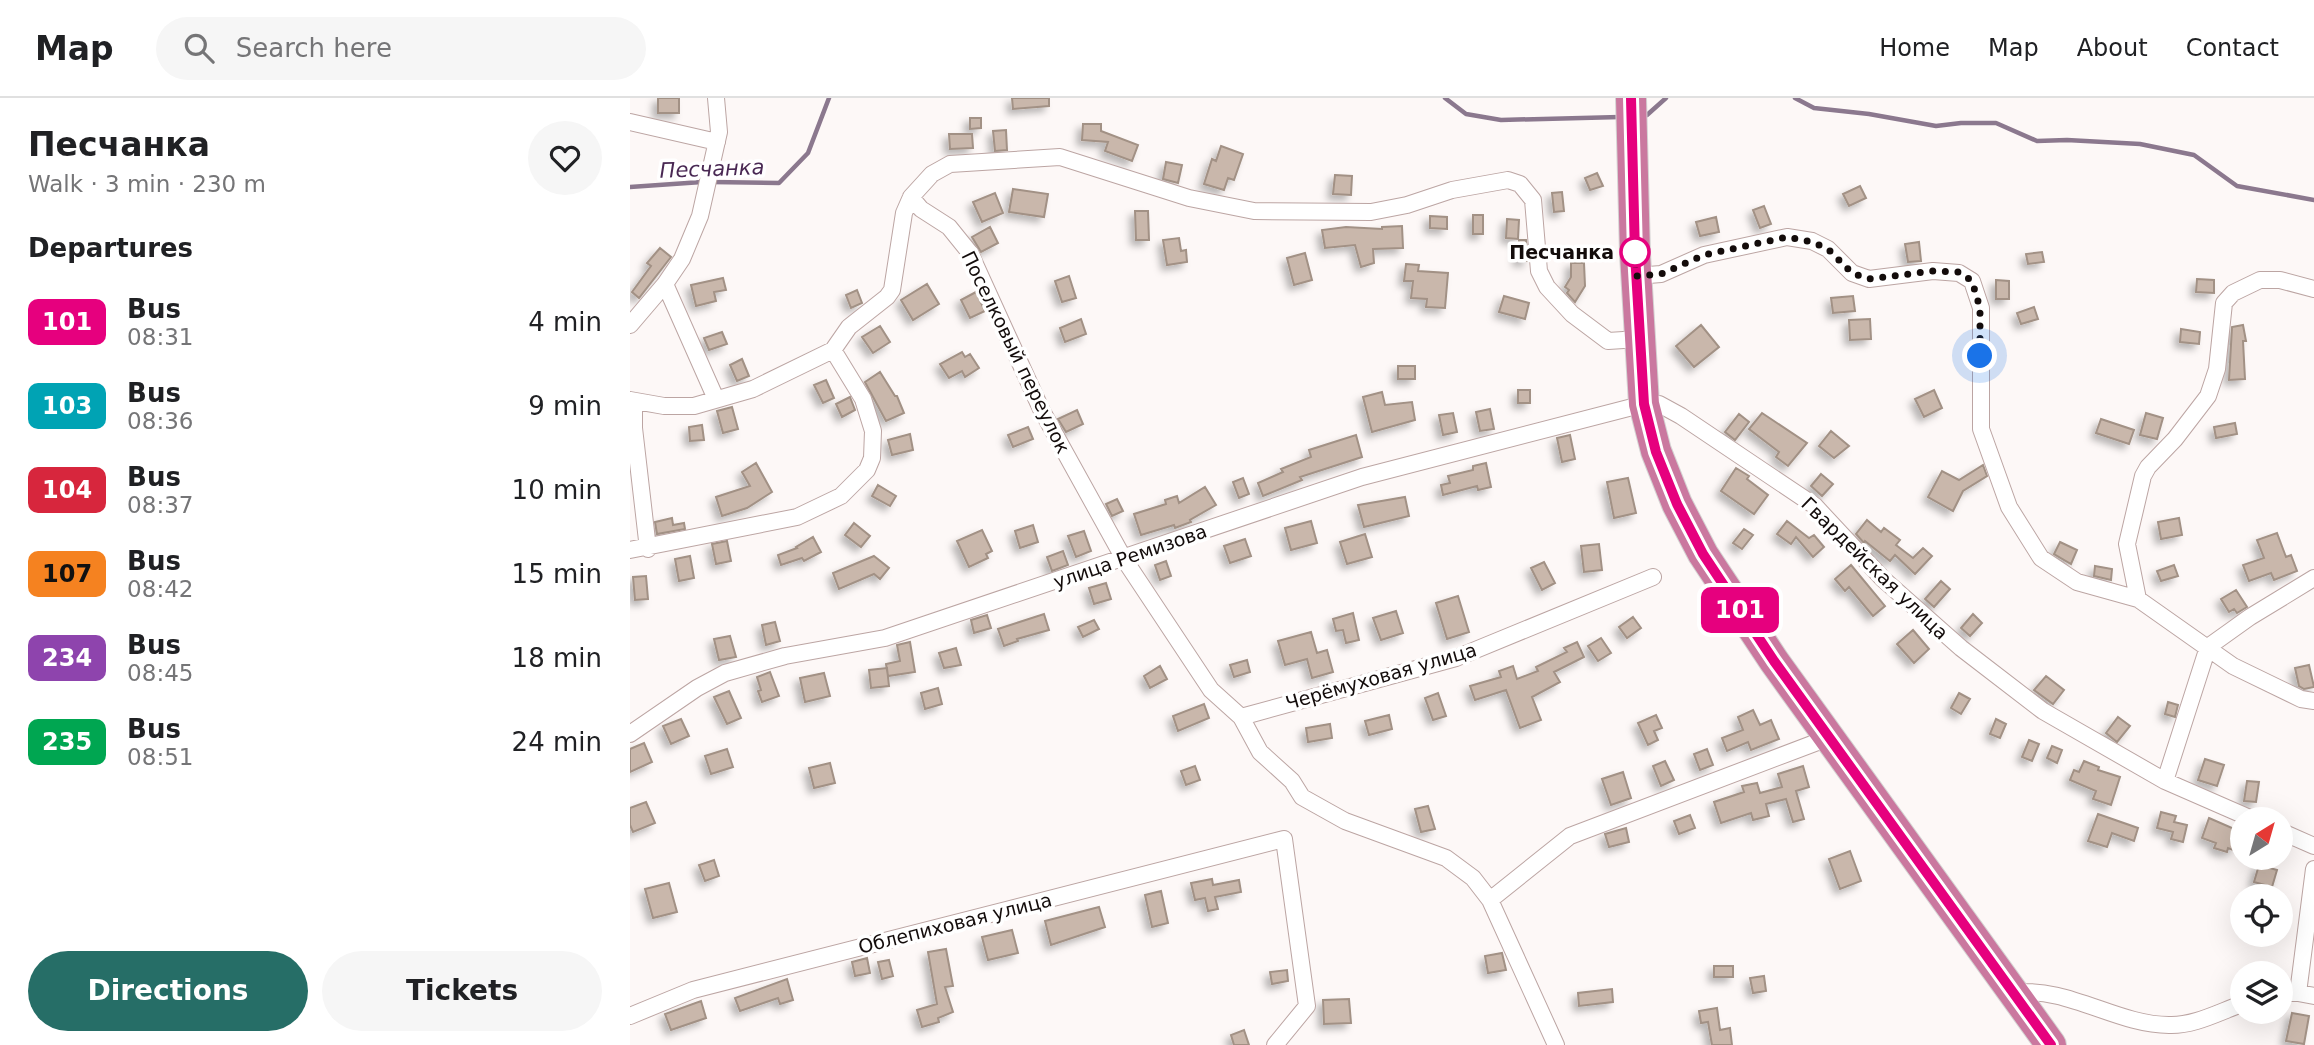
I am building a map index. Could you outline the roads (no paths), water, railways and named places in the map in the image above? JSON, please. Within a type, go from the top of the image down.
[{"type":"highway","points":[[1631,98],[1636,276],[1644,404],[1656,452],[1677,504],[1703,554],[1774,661],[2051,1045]]},
{"type":"street","points":[[630,325],[665,284],[682,259],[700,216],[719,132],[716,98]]},
{"type":"street","points":[[630,122],[717,142]]},
{"type":"street","points":[[648,549],[632,401],[664,406],[694,405],[753,389],[834,350],[849,327],[892,290],[904,213],[911,197],[932,174],[950,164],[1059,157],[1189,198],[1254,211],[1371,212],[1407,205],[1452,190],[1508,180],[1520,184],[1533,200],[1539,271],[1547,287],[1572,314],[1608,341],[1639,339]]},
{"type":"street","name":"Поселковый переулок","points":[[911,197],[921,209],[948,228],[970,253],[1041,409],[1124,559],[1211,691],[1241,717]]},
{"type":"street","points":[[1636,276],[1661,274],[1704,255],[1787,237],[1812,242],[1828,249],[1852,273],[1869,279],[1933,271],[1959,272],[1972,281],[1980,308],[1981,429],[2009,507],[2041,558],[2077,582],[2138,599],[2233,666],[2301,699],[2314,701]]},
{"type":"street","points":[[2138,599],[2127,544],[2143,476],[2208,396],[2217,369],[2224,303],[2233,293],[2260,280],[2280,280],[2314,289]]},
{"type":"street","points":[[665,284],[716,399]]},
{"type":"street","points":[[630,550],[648,549],[797,517],[841,496],[867,470],[872,458],[873,431],[863,399],[834,350]]},
{"type":"street","name":"улица Ремизова","points":[[630,734],[697,688],[725,673],[785,656],[885,638],[1362,477],[1644,404]]},
{"type":"street","name":"Гвардейская улица","points":[[1644,404],[1659,404],[1681,416],[1815,506],[1883,579],[1961,648],[2043,711],[2165,782],[2230,810]]},
{"type":"street","name":"Черёмуховая улица","points":[[1241,717],[1456,657],[1653,577]]},
{"type":"street","points":[[2165,782],[2208,647],[2250,617],[2314,578]]},
{"type":"street","points":[[1241,717],[1260,751],[1292,781],[1302,797],[1366,830],[1446,858],[1473,878],[1490,900],[1556,1045]]},
{"type":"street","points":[[1490,900],[1570,836],[1828,738]]},
{"type":"street","points":[[2293,837],[2314,846]]},
{"type":"street","name":"Облепиховая улица","points":[[630,1016],[693,990],[1284,839],[1307,1006],[1275,1045]]},
{"type":"street","points":[[2306,994],[2314,869]]},
{"type":"street","points":[[2015,993],[2029,991],[2149,1024],[2171,1026],[2230,1008]]},
{"type":"waterway","name":"Песчанка","points":[[711,182],[779,183],[808,153],[829,98]]},
{"type":"waterway","name":"Песчанка","points":[[1445,98],[1466,114],[1501,120],[1620,117]]},
{"type":"waterway","name":"Песчанка","points":[[1643,115],[1647,115],[1666,98]]},
{"type":"waterway","name":"Песчанка","points":[[1795,98],[1814,108],[1936,126],[1996,123],[2037,141],[2140,144],[2194,155],[2237,186],[2314,200]]},
{"type":"waterway","name":"Песчанка","points":[[630,187],[702,182]]},
{"type":"place","name":"Песчанка","points":[[1635,252]]}]
